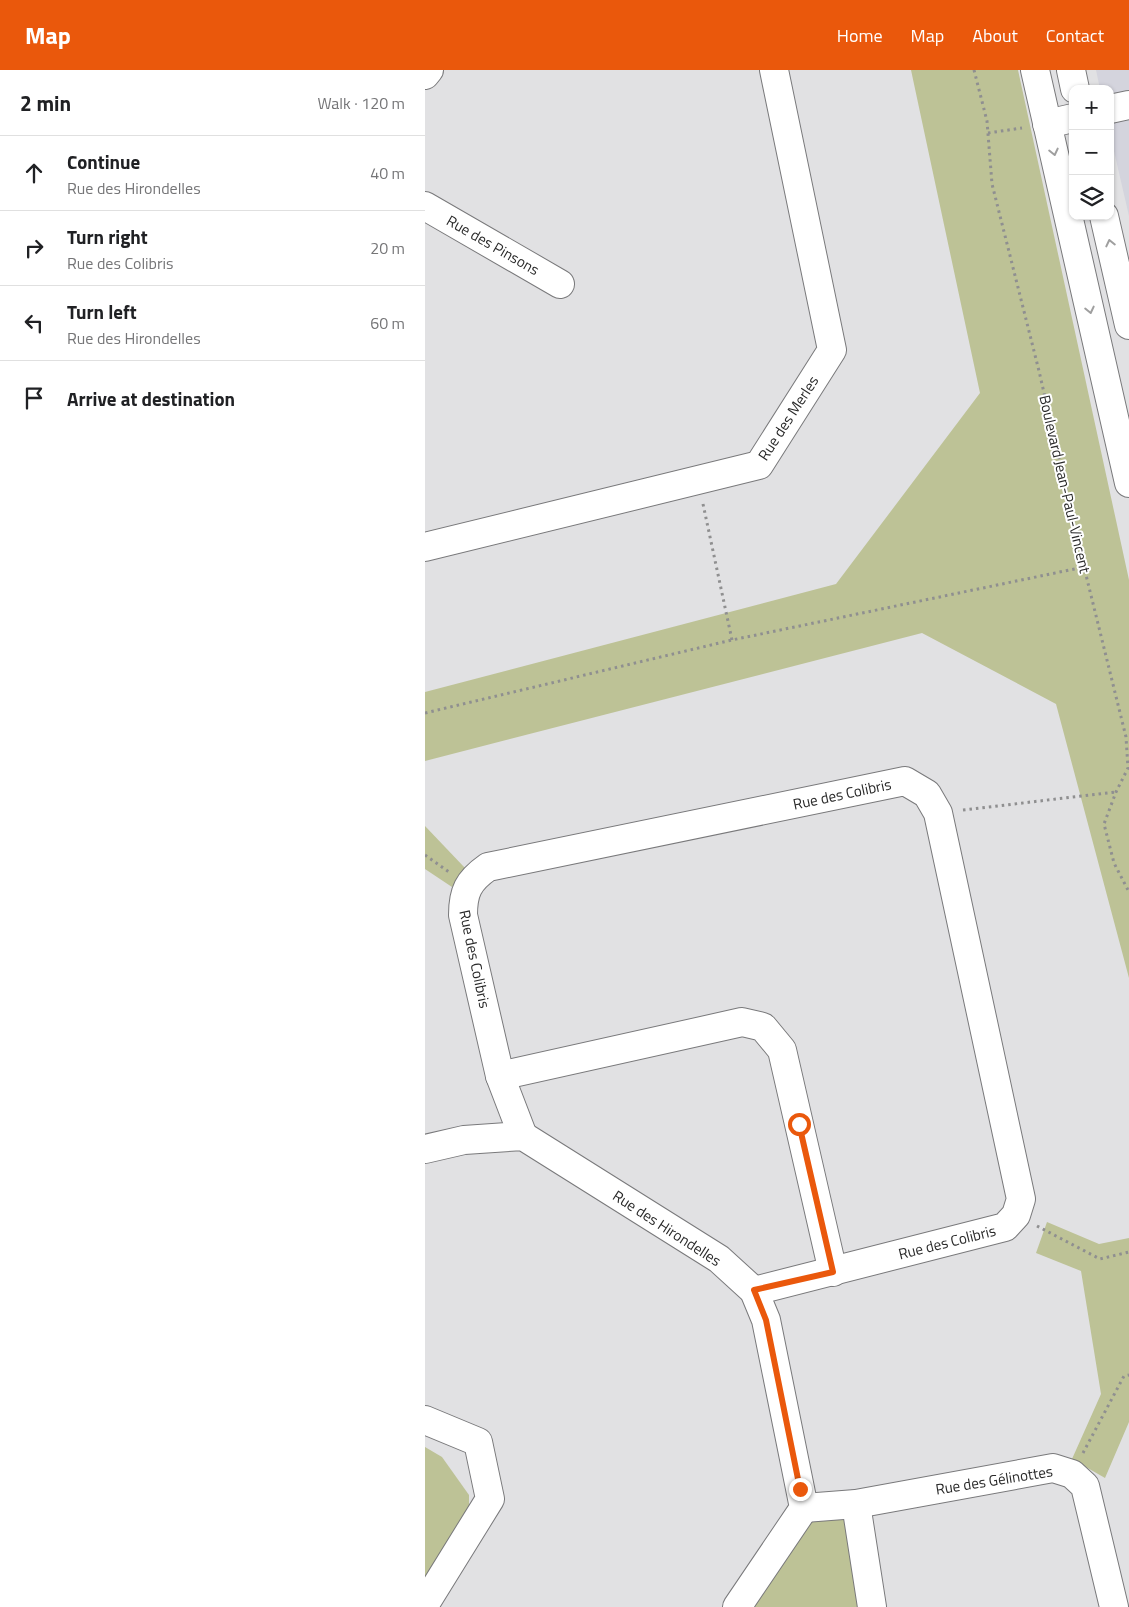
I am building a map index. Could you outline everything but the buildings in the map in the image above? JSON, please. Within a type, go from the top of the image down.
[{"type":"street","points":[[425,75],[429,70]]},
{"type":"street","name":"Rue des Merles","points":[[425,547],[759,465],[832,350],[773,70]]},
{"type":"street","points":[[1035,70],[1060,121],[1119,395],[1129,484]]},
{"type":"street","points":[[1071,70],[1074,85]]},
{"type":"street","points":[[1114,108],[1129,105]]},
{"type":"street","name":"Rue des Pinsons","points":[[425,206],[560,284]]},
{"type":"street","points":[[1105,220],[1129,325]]},
{"type":"street","name":"Rue des Colibris","points":[[523,1136],[501,1076],[463,916],[463,900],[468,886],[480,872],[488,867],[905,781],[927,794],[938,813],[1021,1199],[1016,1215],[1005,1227],[833,1272],[754,1290]]},
{"type":"street","points":[[501,1076],[742,1022],[763,1027],[782,1050],[833,1272]]},
{"type":"street","points":[[425,1149],[464,1140],[523,1136]]},
{"type":"street","name":"Rue des Hirondelles","points":[[523,1136],[719,1259],[754,1290],[766,1320],[804,1508]]},
{"type":"street","points":[[425,1420],[478,1442],[490,1499],[425,1604]]},
{"type":"street","name":"Rue des Gélinottes","points":[[804,1508],[856,1504],[1053,1468],[1073,1474],[1085,1486],[1114,1607]]},
{"type":"street","points":[[856,1504],[872,1607]]},
{"type":"street","points":[[737,1607],[804,1508]]},
{"type":"path","name":"Boulevard Jean-Paul-Vincent","points":[[974,70],[987,121],[991,184],[1039,371],[1084,568],[1126,737],[1128,768],[1116,792],[1104,824],[1114,864],[1129,892]]},
{"type":"path","points":[[988,134],[1060,121]]},
{"type":"path","points":[[698,480],[732,640]]},
{"type":"path","points":[[425,713],[732,640],[1084,568]]},
{"type":"path","points":[[938,813],[1116,792]]},
{"type":"path","points":[[425,854],[468,886]]},
{"type":"path","points":[[1016,1215],[1100,1259],[1129,1252]]},
{"type":"path","points":[[1073,1474],[1124,1376],[1129,1375]]},
{"type":"shaded area","points":[[1096,70],[1129,70],[1129,216],[1114,151],[1114,85],[1099,85]]},
{"type":"green space","points":[[911,70],[1018,70],[1129,580],[1129,978],[1056,704],[922,633],[425,761],[425,692],[836,584],[980,393]]},
{"type":"green space","points":[[425,826],[465,868],[452,887],[425,869]]},
{"type":"green space","points":[[1047,1222],[1099,1244],[1129,1238],[1129,1422],[1105,1478],[1072,1459],[1101,1394],[1081,1271],[1036,1253]]},
{"type":"green space","points":[[425,1447],[442,1457],[469,1495],[469,1515],[425,1590]]},
{"type":"green space","points":[[856,1504],[872,1607],[737,1607],[804,1508]]},
{"type":"route","points":[[799,1124],[833,1272],[754,1290],[766,1320],[800,1489]]}]
